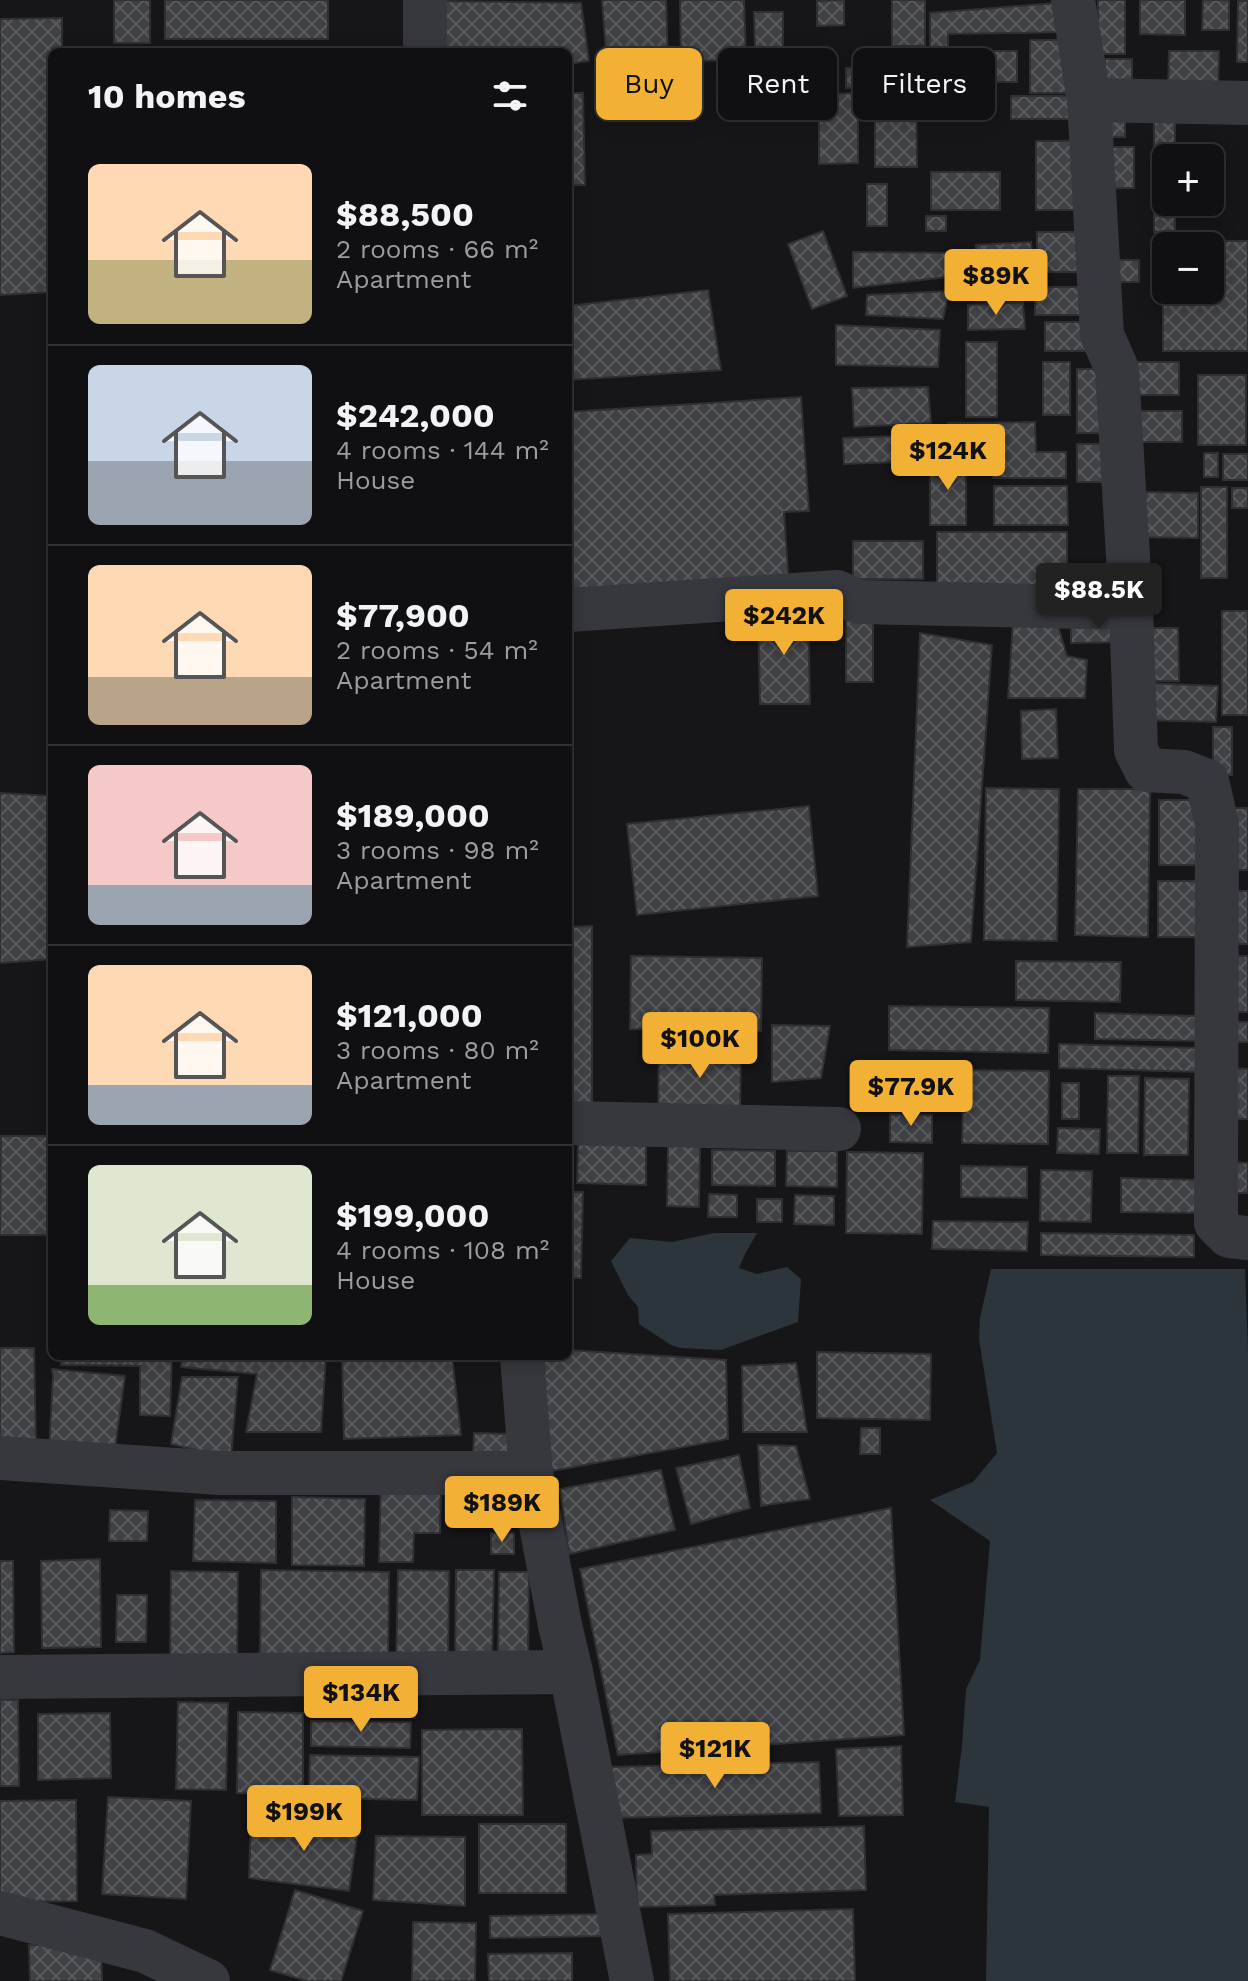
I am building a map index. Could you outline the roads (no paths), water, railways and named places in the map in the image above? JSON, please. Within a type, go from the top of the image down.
[{"type":"street","points":[[425,0],[425,48]]},
{"type":"street","points":[[1073,0],[1089,100],[1102,335],[1117,369],[1136,750],[1146,770],[1184,772],[1207,781],[1217,824],[1216,1223],[1229,1236],[1248,1238]]},
{"type":"street","points":[[1089,100],[1248,103]]},
{"type":"street","points":[[572,610],[837,592],[859,602],[1131,608]]},
{"type":"street","points":[[572,1123],[839,1129]]},
{"type":"street","points":[[522,1360],[531,1473],[632,1981]]},
{"type":"street","points":[[0,1458],[220,1473],[531,1473]]},
{"type":"street","points":[[0,1677],[571,1672]]},
{"type":"street","points":[[0,1913],[145,1951],[208,1981]]}]
